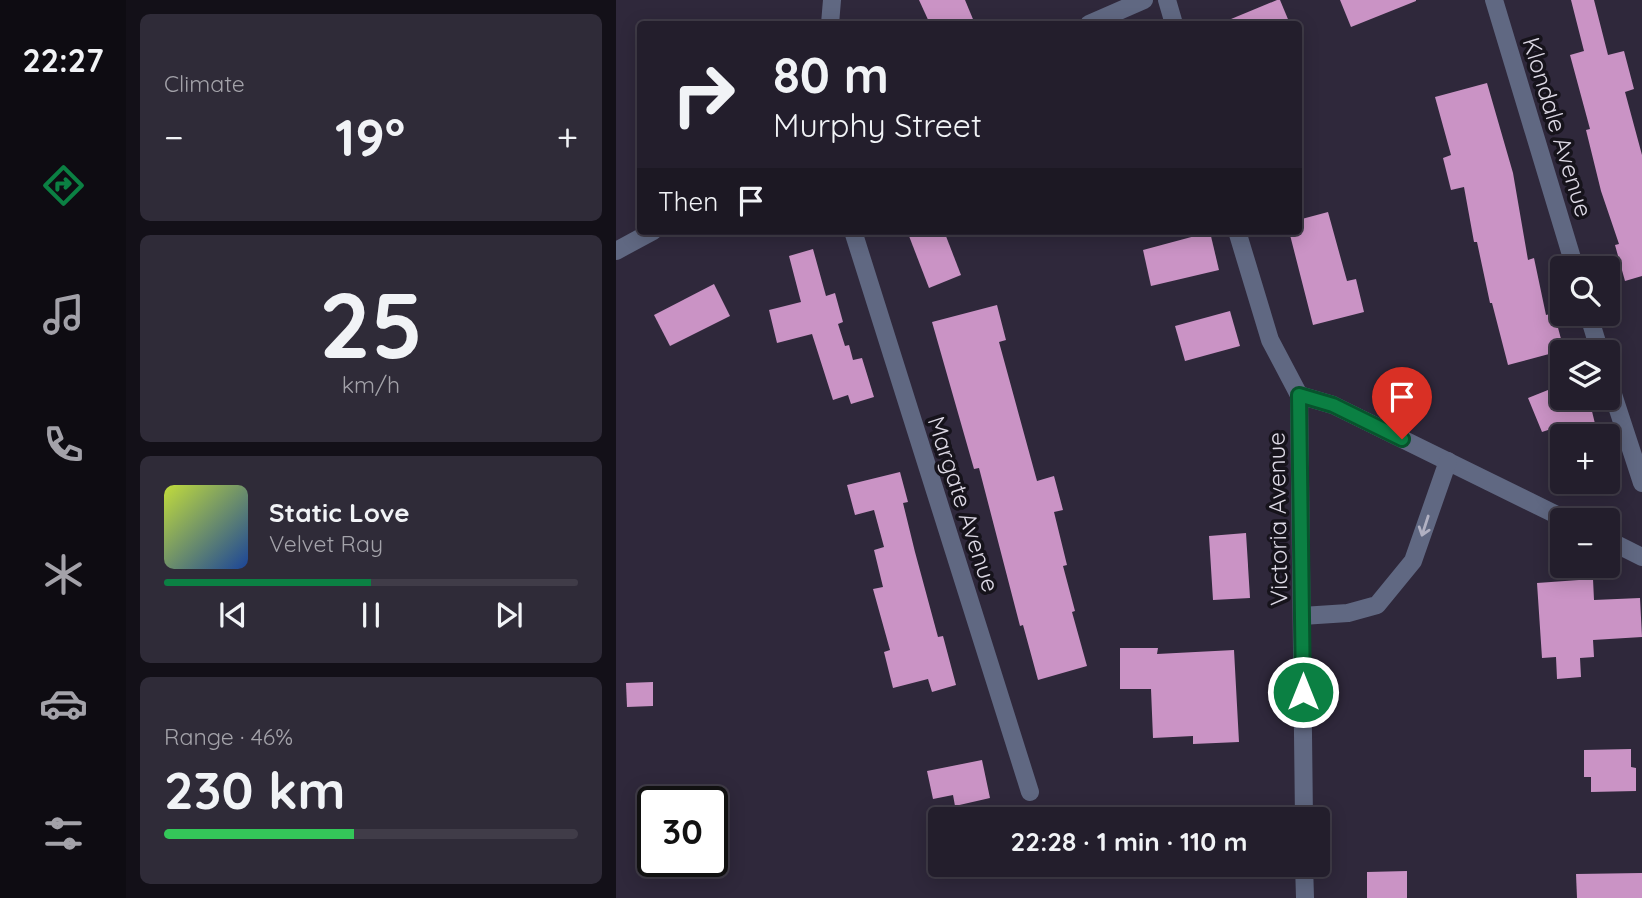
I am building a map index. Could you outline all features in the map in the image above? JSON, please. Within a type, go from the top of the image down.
[{"type":"street","points":[[830,21],[832,0]]},
{"type":"street","points":[[1096,21],[1144,0]]},
{"type":"street","points":[[1167,0],[1173,21]]},
{"type":"street","name":"Klondale Avenue","points":[[1494,0],[1571,256]]},
{"type":"street","points":[[616,251],[646,235]]},
{"type":"street","name":"Margate Avenue","points":[[854,235],[1030,792]]},
{"type":"street","name":"Victoria Avenue","points":[[1238,235],[1270,340],[1299,395],[1304,807]]},
{"type":"street","points":[[1299,395],[1333,405],[1550,512]]},
{"type":"street","points":[[1618,410],[1642,484]]},
{"type":"street","points":[[1303,616],[1348,613],[1377,605],[1413,561],[1448,461]]},
{"type":"street","points":[[1620,546],[1642,557]]},
{"type":"street","points":[[1304,877],[1305,898]]},
{"type":"building","points":[[919,0],[965,0],[974,21],[929,21]]},
{"type":"building","points":[[1280,0],[1289,21],[1226,21]]},
{"type":"building","points":[[1340,0],[1416,0],[1416,1],[1351,27]]},
{"type":"building","points":[[1571,0],[1594,0],[1608,55],[1624,51],[1634,89],[1625,92],[1642,155],[1642,276],[1625,281],[1615,245],[1619,244],[1601,191],[1586,130],[1590,129],[1570,55],[1584,51]]},
{"type":"building","points":[[1487,83],[1513,173],[1528,260],[1534,258],[1546,315],[1550,314],[1550,326],[1558,326],[1561,340],[1550,340],[1550,354],[1508,365],[1490,303],[1477,242],[1474,242],[1464,187],[1451,190],[1443,158],[1451,155],[1435,97]]},
{"type":"building","points":[[1328,212],[1347,281],[1356,279],[1364,312],[1313,325],[1290,235],[1302,235],[1302,219]]},
{"type":"building","points":[[946,235],[961,275],[929,288],[909,236]]},
{"type":"building","points":[[1199,235],[1211,235],[1219,270],[1151,286],[1143,250]]},
{"type":"building","points":[[813,249],[826,296],[835,293],[843,322],[838,324],[845,346],[849,345],[853,360],[862,358],[874,397],[851,404],[848,395],[833,400],[812,334],[777,343],[769,310],[801,302],[789,256]]},
{"type":"building","points":[[714,284],[730,316],[670,346],[654,315]]},
{"type":"building","points":[[997,305],[1006,340],[999,342],[1037,481],[1054,476],[1063,510],[1054,512],[1067,565],[1063,566],[1075,611],[1072,612],[1087,666],[1038,680],[1023,625],[1020,626],[979,468],[974,469],[932,322]]},
{"type":"building","points":[[1230,311],[1240,346],[1185,361],[1175,326]]},
{"type":"building","points":[[1550,389],[1550,410],[1592,410],[1595,424],[1550,424],[1550,429],[1542,432],[1528,398]]},
{"type":"building","points":[[900,472],[908,502],[903,503],[915,552],[938,637],[943,636],[956,685],[932,692],[928,679],[893,688],[884,652],[890,650],[873,589],[883,587],[874,550],[884,547],[874,510],[855,515],[847,485]]},
{"type":"building","points":[[1246,533],[1250,598],[1213,600],[1209,536]]},
{"type":"building","points":[[1593,579],[1594,600],[1640,598],[1642,637],[1593,640],[1594,657],[1580,658],[1581,677],[1557,679],[1556,657],[1542,658],[1537,583]]},
{"type":"building","points":[[1120,648],[1158,648],[1157,654],[1234,650],[1239,742],[1193,744],[1193,736],[1153,738],[1151,689],[1120,689]]},
{"type":"building","points":[[653,682],[653,706],[627,707],[626,683]]},
{"type":"building","points":[[1631,749],[1631,767],[1636,768],[1636,791],[1591,792],[1591,777],[1584,777],[1584,750]]},
{"type":"building","points":[[982,760],[990,798],[955,806],[953,795],[933,799],[927,771]]},
{"type":"building","points":[[1407,871],[1407,898],[1367,898],[1367,872]]},
{"type":"building","points":[[1642,873],[1642,898],[1577,898],[1576,874]]},
{"type":"route","points":[[1303,692],[1299,395],[1333,405],[1402,439]]}]
